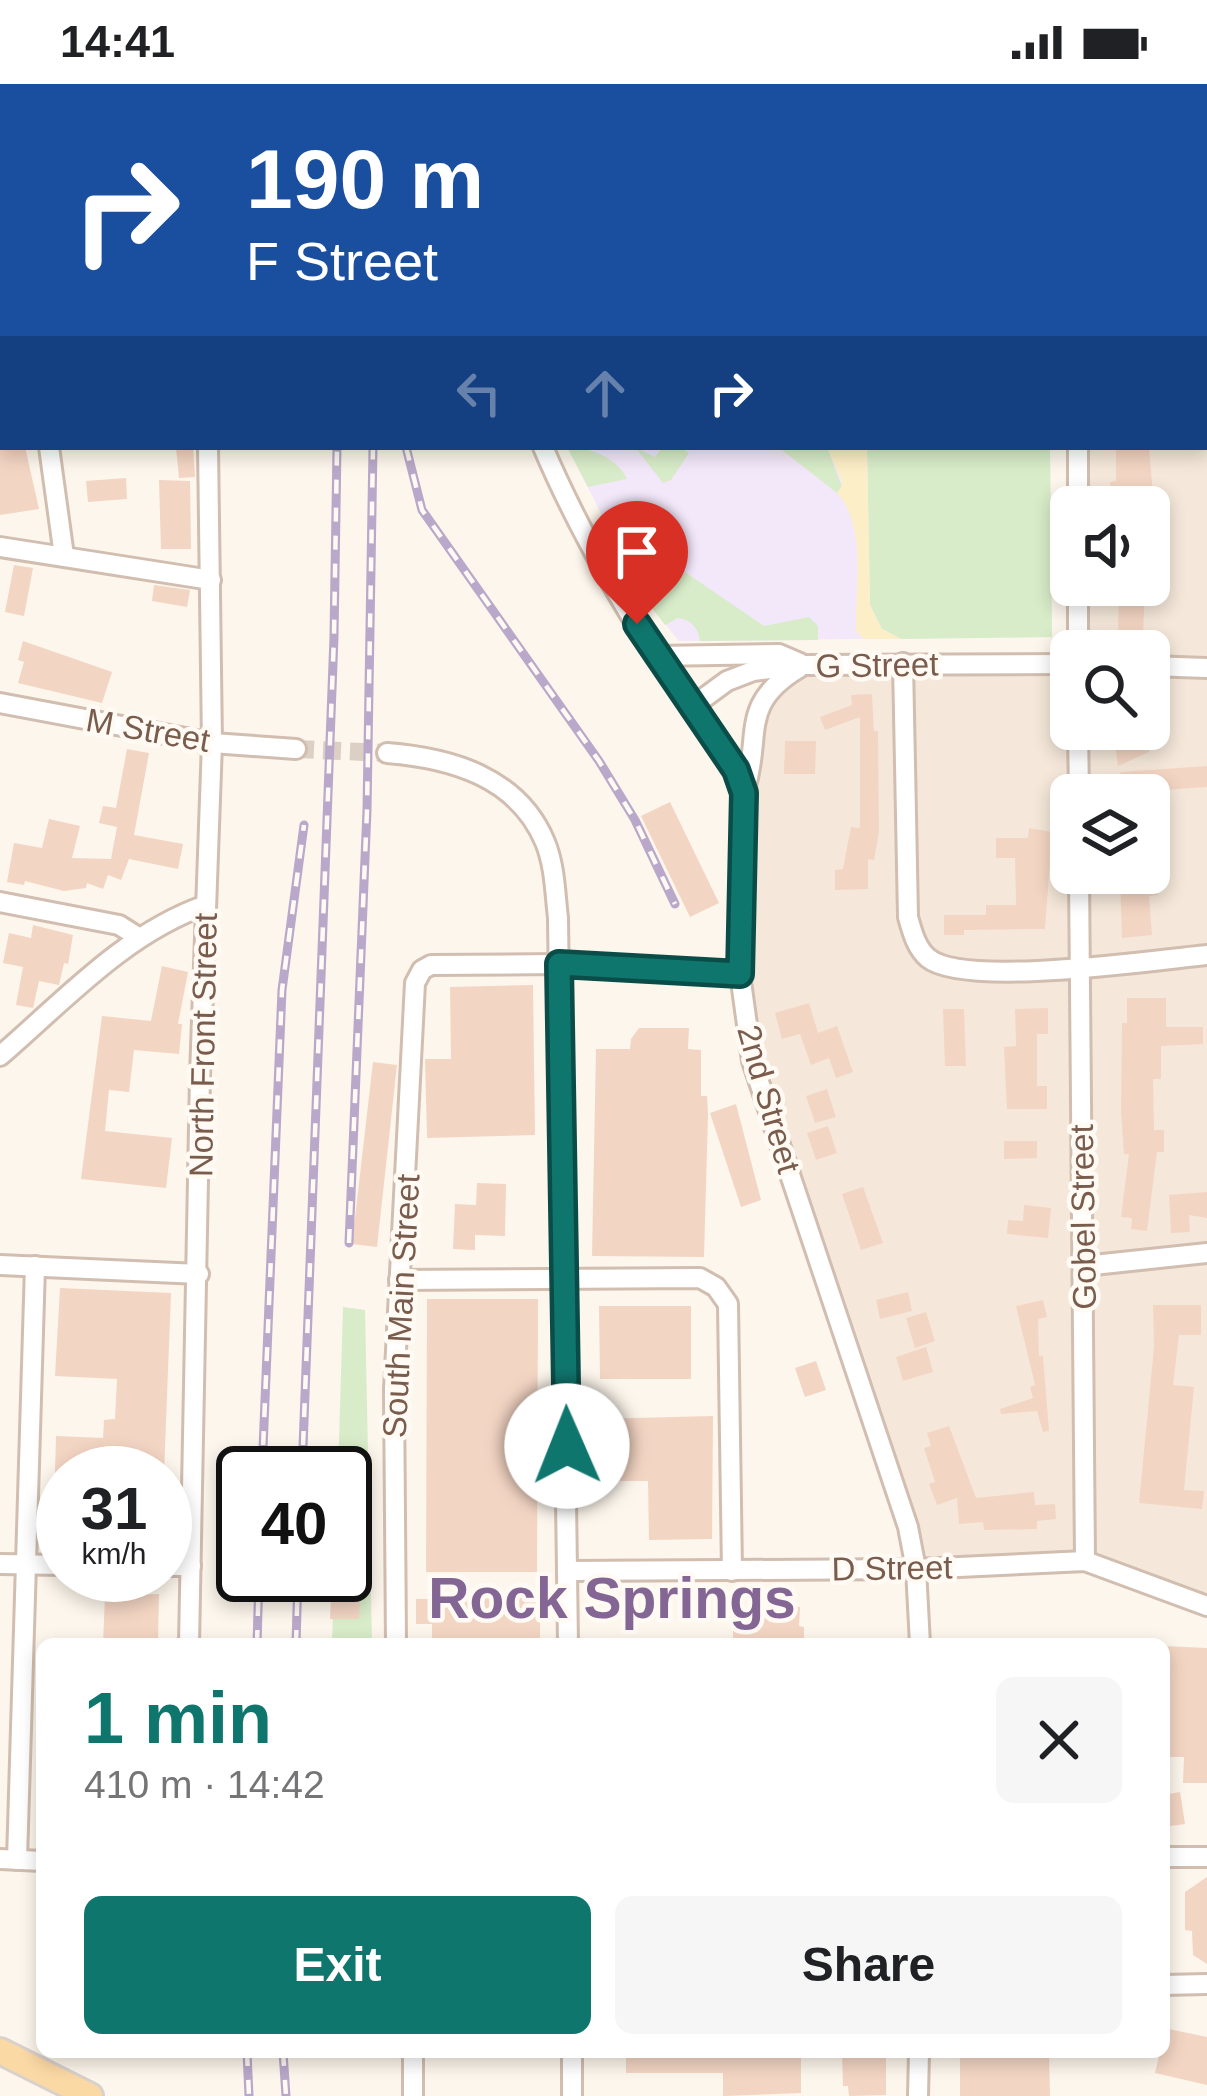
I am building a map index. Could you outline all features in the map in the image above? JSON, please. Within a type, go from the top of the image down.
[{"type":"main road","points":[[9,2055],[90,2096]]},
{"type":"street","points":[[49,450],[64,556]]},
{"type":"street","name":"North Front Street","points":[[192,1530],[212,743],[208,450]]},
{"type":"street","name":"2nd Street","points":[[544,450],[599,561],[656,656],[736,770],[744,793],[740,974],[752,1061],[890,1467],[916,1569],[920,1638]]},
{"type":"street","points":[[1078,450],[1078,486]]},
{"type":"street","points":[[0,547],[211,580]]},
{"type":"street","points":[[656,656],[779,654],[804,665]]},
{"type":"street","points":[[903,663],[908,916],[914,940],[927,958],[963,971],[1080,968],[1207,955]]},
{"type":"street","name":"G Street","points":[[692,706],[727,681],[753,671],[804,665],[1050,664]]},
{"type":"street","points":[[744,793],[751,773],[753,719],[760,703],[779,680],[804,665]]},
{"type":"street","points":[[1170,667],[1207,668]]},
{"type":"street","name":"M Street","points":[[0,703],[212,743],[296,749]]},
{"type":"street","points":[[387,753],[454,763],[500,786],[524,808],[544,840],[553,870],[559,964],[568,1638]]},
{"type":"street","name":"Gobel Street","points":[[1079,894],[1085,1561]]},
{"type":"street","points":[[0,902],[119,925],[139,937]]},
{"type":"street","points":[[0,1056],[139,937],[206,905]]},
{"type":"street","points":[[559,964],[740,974]]},
{"type":"street","name":"South Main Street","points":[[396,1638],[399,1280],[415,982],[431,965],[559,964]]},
{"type":"street","points":[[1084,1266],[1207,1253]]},
{"type":"street","points":[[0,1265],[199,1274]]},
{"type":"street","points":[[9,1860],[28,1564],[35,1266]]},
{"type":"street","points":[[399,1280],[700,1278],[716,1287],[728,1304],[732,1571]]},
{"type":"street","name":"D Street","points":[[568,1571],[916,1569],[1085,1561],[1207,1606]]},
{"type":"street","points":[[0,1564],[36,1564]]},
{"type":"street","name":"North Front Street","points":[[189,1638],[190,1602]]},
{"type":"street","points":[[1170,1857],[1207,1857]]},
{"type":"street","points":[[1170,1985],[1207,1984]]},
{"type":"street","points":[[413,2058],[413,2096]]},
{"type":"street","points":[[572,2058],[572,2096]]},
{"type":"street","points":[[918,2096],[919,2058]]},
{"type":"shaded area","points":[[569,450],[1050,450],[1050,637],[679,641],[645,599]]},
{"type":"shaded area","points":[[1078,450],[1207,450],[1207,1606],[1085,1561],[916,1569],[744,1020],[753,719],[804,665],[1050,664],[1050,750],[1170,750],[1170,630],[1078,630],[1078,606],[1170,606],[1170,486],[1078,486]]},
{"type":"green space","points":[[569,450],[602,455],[627,479],[588,487]]},
{"type":"green space","points":[[637,450],[655,457],[661,450],[689,453],[671,480],[663,483]]},
{"type":"green space","points":[[782,450],[828,450],[842,487],[837,493]]},
{"type":"green space","points":[[867,450],[1050,450],[1050,637],[901,639],[882,629],[870,605]]},
{"type":"green space","points":[[622,508],[666,537],[669,542],[660,555],[764,626],[809,617],[818,626],[818,640],[700,641],[687,621],[678,618],[665,625],[645,599],[604,519]]},
{"type":"green space","points":[[343,1307],[365,1310],[368,1446],[339,1446]]},
{"type":"green space","points":[[333,1602],[371,1602],[372,1638],[332,1638]]},
{"type":"sand","points":[[828,450],[867,450],[870,605],[882,629],[901,639],[864,639],[856,631],[856,540],[837,493],[843,484]]},
{"type":"building","points":[[0,450],[26,450],[39,509],[0,515]]},
{"type":"building","points":[[176,450],[193,450],[195,477],[179,478]]},
{"type":"building","points":[[1116,450],[1149,450],[1152,486],[1110,486],[1116,481]]},
{"type":"building","points":[[126,478],[127,499],[88,502],[86,481]]},
{"type":"building","points":[[159,480],[190,481],[191,549],[161,549]]},
{"type":"building","points":[[14,565],[33,568],[24,616],[5,612]]},
{"type":"building","points":[[154,585],[190,590],[187,607],[152,601]]},
{"type":"building","points":[[1119,606],[1144,606],[1143,630],[1118,630]]},
{"type":"building","points":[[23,641],[112,672],[102,703],[18,683]]},
{"type":"building","points":[[872,694],[874,731],[878,731],[879,832],[874,860],[868,859],[868,889],[835,890],[835,870],[843,869],[851,827],[860,828],[860,717],[825,730],[820,717],[852,705],[851,695]]},
{"type":"building","points":[[785,741],[816,741],[815,774],[784,774]]},
{"type":"building","points":[[127,749],[149,753],[134,835],[183,844],[178,869],[129,859],[121,880],[108,875],[103,889],[87,883],[86,888],[64,891],[25,881],[24,885],[7,882],[14,843],[42,848],[49,819],[80,826],[72,858],[111,859],[117,827],[99,823],[103,806],[116,808]]},
{"type":"building","points":[[1116,750],[1149,750],[1149,752],[1118,766]]},
{"type":"building","points":[[1207,766],[1207,787],[1170,790],[1170,774],[1120,772]]},
{"type":"building","points":[[670,802],[719,903],[690,917],[641,816]]},
{"type":"building","points":[[1029,828],[1050,832],[1045,929],[964,930],[964,935],[944,935],[944,915],[986,915],[986,905],[1016,905],[1015,858],[996,858],[996,838],[1028,838]]},
{"type":"building","points":[[1121,894],[1158,894],[1149,896],[1152,935],[1122,938]]},
{"type":"building","points":[[33,925],[73,935],[59,985],[39,981],[33,1008],[16,1005],[23,967],[3,963],[9,933],[31,938]]},
{"type":"building","points":[[162,966],[188,972],[178,1024],[182,1024],[179,1054],[134,1050],[129,1092],[109,1090],[105,1131],[172,1138],[166,1188],[81,1179],[102,1016],[151,1021]]},
{"type":"building","points":[[533,985],[535,1135],[427,1138],[425,1059],[451,1059],[450,987]]},
{"type":"building","points":[[1127,998],[1166,998],[1166,1027],[1203,1027],[1203,1044],[1161,1046],[1161,1079],[1153,1079],[1154,1130],[1164,1130],[1164,1152],[1157,1152],[1147,1231],[1131,1229],[1132,1218],[1121,1217],[1129,1154],[1124,1154],[1121,1111],[1122,1023],[1127,1023]]},
{"type":"building","points":[[809,1003],[818,1033],[837,1026],[853,1072],[836,1078],[829,1058],[811,1065],[800,1034],[782,1039],[775,1013]]},
{"type":"building","points":[[1048,1008],[1048,1034],[1037,1034],[1037,1086],[1047,1086],[1047,1109],[1007,1109],[1004,1047],[1016,1046],[1015,1009]]},
{"type":"building","points":[[943,1009],[964,1009],[966,1066],[945,1066]]},
{"type":"building","points":[[639,1028],[689,1028],[688,1049],[701,1050],[701,1096],[707,1096],[708,1114],[704,1257],[592,1256],[596,1049],[630,1049]]},
{"type":"building","points":[[373,1062],[397,1065],[377,1247],[352,1244]]},
{"type":"building","points":[[827,1089],[836,1117],[815,1123],[806,1096]]},
{"type":"building","points":[[736,1104],[761,1200],[741,1207],[710,1113]]},
{"type":"building","points":[[828,1126],[837,1153],[816,1160],[807,1133]]},
{"type":"building","points":[[1004,1141],[1037,1141],[1037,1158],[1004,1159]]},
{"type":"building","points":[[477,1183],[506,1184],[505,1236],[475,1235],[475,1250],[453,1249],[455,1204],[476,1205]]},
{"type":"building","points":[[863,1187],[883,1243],[861,1250],[842,1194]]},
{"type":"building","points":[[1207,1192],[1207,1218],[1189,1215],[1190,1232],[1171,1233],[1169,1195]]},
{"type":"building","points":[[1024,1205],[1051,1208],[1048,1238],[1007,1234],[1008,1220],[1023,1221]]},
{"type":"building","points":[[60,1288],[171,1293],[165,1446],[56,1446],[56,1436],[103,1438],[104,1420],[115,1419],[117,1379],[55,1376]]},
{"type":"building","points":[[908,1292],[912,1311],[880,1319],[876,1300]]},
{"type":"building","points":[[427,1299],[538,1299],[537,1572],[426,1572]]},
{"type":"building","points":[[1043,1300],[1047,1317],[1038,1319],[1039,1356],[1043,1356],[1049,1431],[1043,1432],[1037,1411],[1001,1414],[1000,1409],[1033,1398],[1030,1387],[1035,1385],[1016,1306]]},
{"type":"building","points":[[1153,1305],[1201,1305],[1201,1335],[1179,1335],[1173,1385],[1194,1387],[1184,1490],[1204,1491],[1202,1509],[1139,1503],[1154,1347]]},
{"type":"building","points":[[599,1306],[691,1306],[691,1379],[600,1379]]},
{"type":"building","points":[[926,1312],[935,1341],[915,1348],[906,1318]]},
{"type":"building","points":[[926,1347],[933,1372],[903,1381],[896,1357]]},
{"type":"building","points":[[816,1361],[826,1390],[805,1397],[795,1368]]},
{"type":"building","points":[[713,1416],[712,1539],[649,1540],[648,1481],[596,1481],[596,1419]]},
{"type":"building","points":[[949,1426],[976,1498],[1034,1492],[1035,1505],[1055,1504],[1056,1519],[1037,1521],[1037,1529],[984,1530],[983,1522],[959,1524],[957,1498],[937,1505],[924,1448],[931,1446],[927,1433]]},
{"type":"building","points":[[540,1598],[540,1638],[432,1638],[432,1624],[416,1624],[416,1599]]},
{"type":"building","points":[[105,1602],[159,1602],[158,1638],[103,1638]]},
{"type":"building","points":[[331,1602],[360,1602],[359,1619],[330,1619]]},
{"type":"building","points":[[767,1605],[800,1607],[804,1638],[733,1638],[733,1614],[767,1610]]},
{"type":"building","points":[[1170,1646],[1207,1648],[1207,1783],[1183,1783],[1184,1757],[1170,1757]]},
{"type":"building","points":[[1180,1792],[1185,1824],[1170,1826],[1170,1794]]},
{"type":"building","points":[[1207,1877],[1207,1964],[1193,1955],[1192,1931],[1185,1930],[1185,1892]]},
{"type":"building","points":[[1170,2029],[1207,2037],[1207,2085],[1155,2073],[1159,2058],[1170,2058]]},
{"type":"building","points":[[626,2058],[801,2058],[801,2093],[723,2096],[723,2073],[626,2073]]},
{"type":"building","points":[[842,2058],[886,2058],[886,2095],[849,2096],[848,2086],[843,2086]]},
{"type":"building","points":[[960,2058],[1049,2058],[1050,2096],[960,2096]]},
{"type":"tunnel","points":[[296,749],[387,753]]},
{"type":"railway","points":[[303,1446],[337,450]]},
{"type":"railway","points":[[349,1243],[367,810],[373,450]]},
{"type":"railway","points":[[407,450],[422,510],[599,761],[635,820],[675,904]]},
{"type":"railway","points":[[263,1446],[282,990],[304,825]]},
{"type":"railway","points":[[257,1638],[258,1602]]},
{"type":"railway","points":[[296,1638],[297,1602]]},
{"type":"railway","points":[[247,2058],[249,2096]]},
{"type":"railway","points":[[283,2058],[286,2096]]},
{"type":"district","name":"Rock Springs","points":[[612,1598]]},
{"type":"route","points":[[567,1446],[559,964],[740,974],[744,793],[736,770],[637,624]]}]
